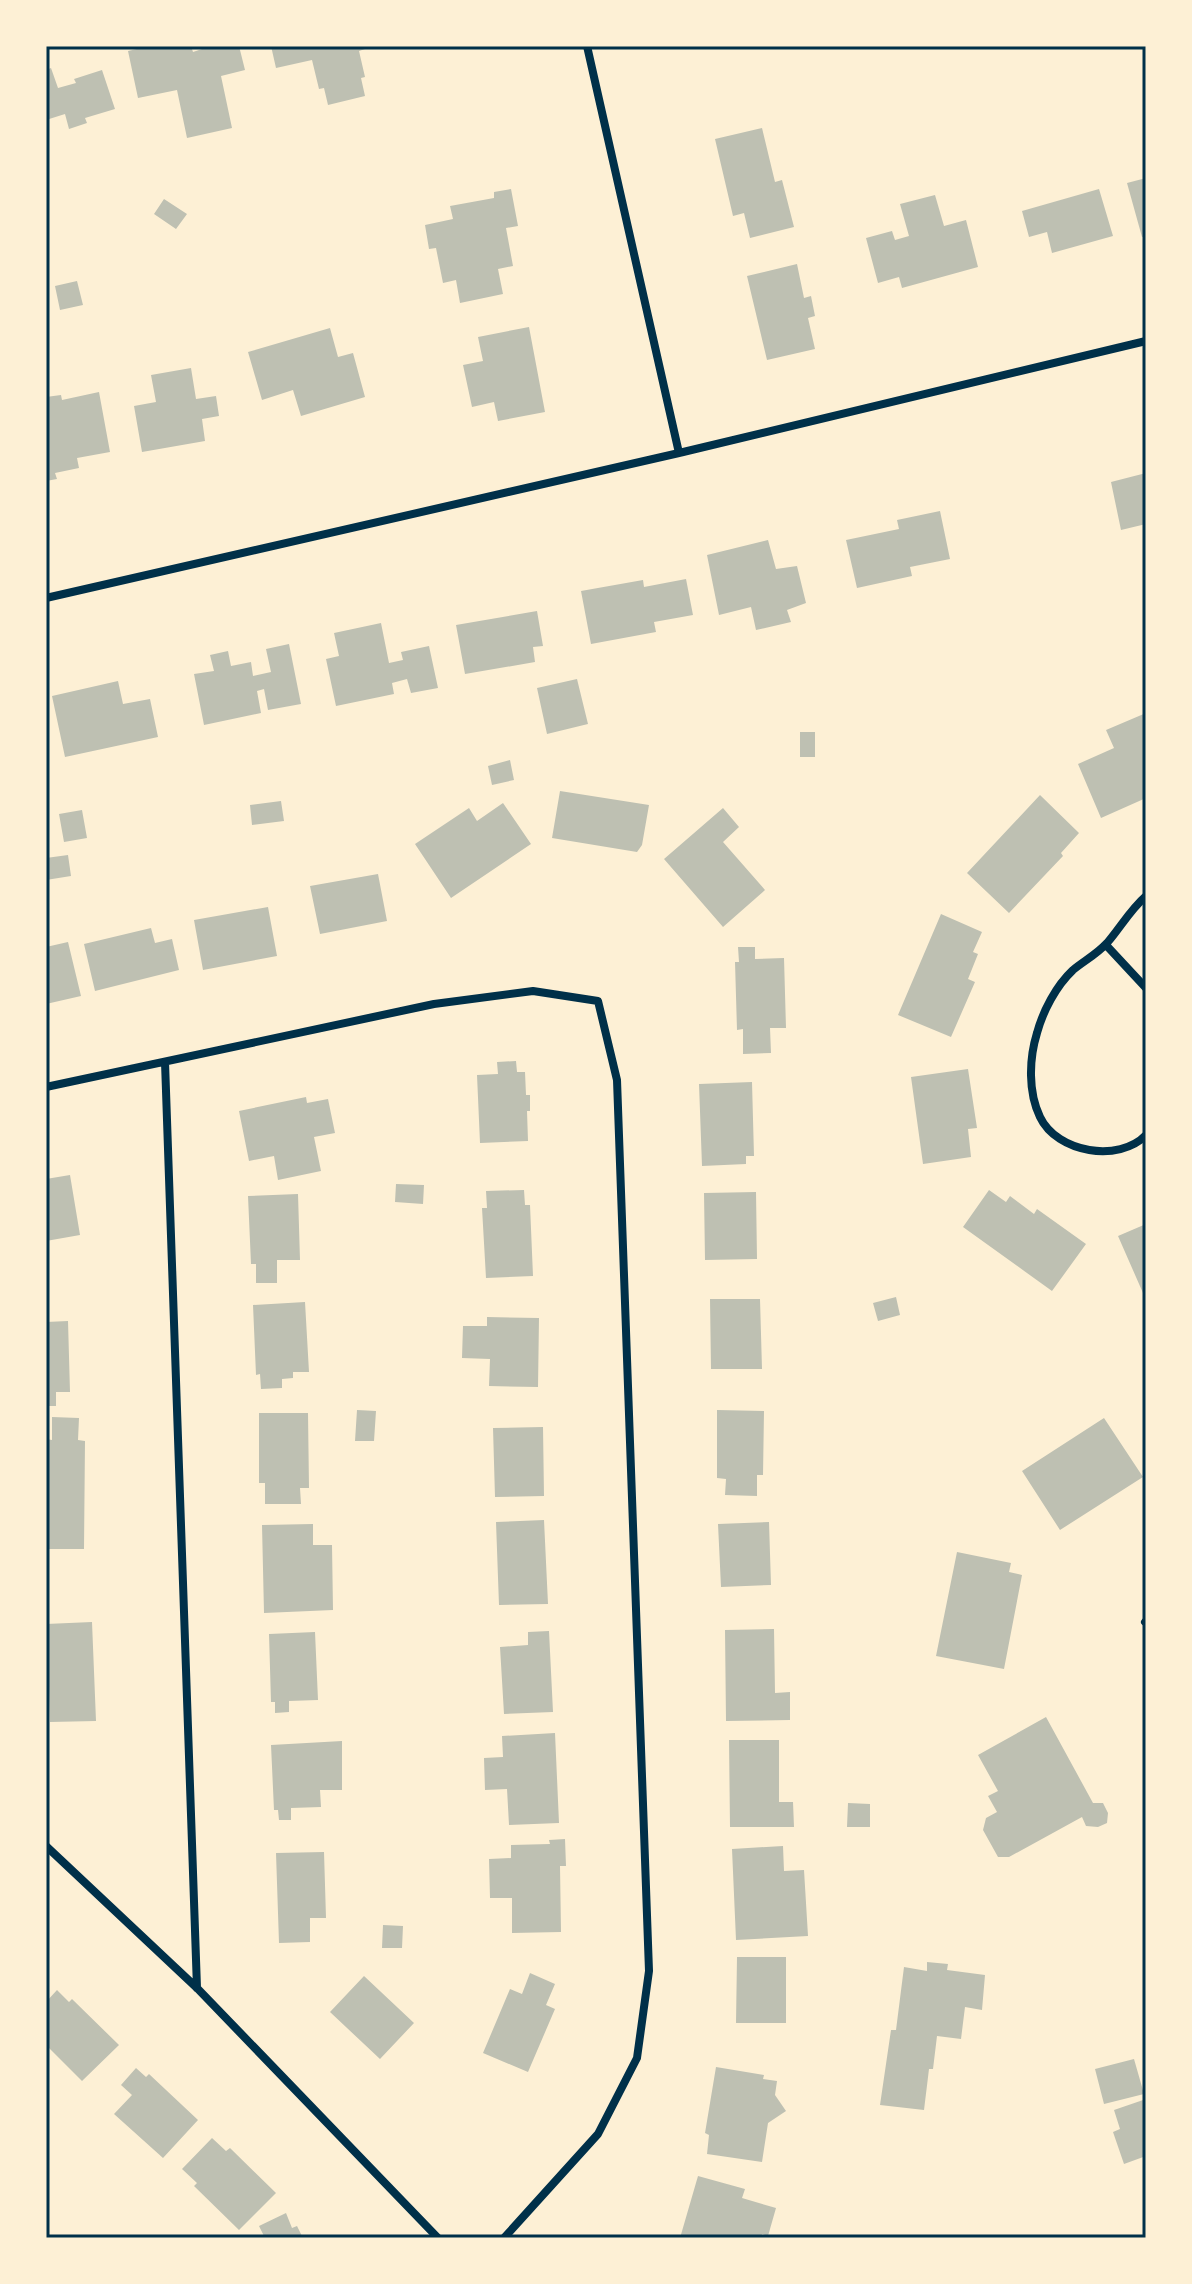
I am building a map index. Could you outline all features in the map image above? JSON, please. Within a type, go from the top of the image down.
[{"type":"street","points":[[587,46],[679,453]]},
{"type":"street","points":[[46,598],[679,453],[1146,341]]},
{"type":"street","points":[[1146,896],[1106,945],[1071,972],[1051,998],[1037,1032],[1030,1069],[1040,1119],[1061,1140],[1083,1150],[1108,1152],[1146,1135]]},
{"type":"street","points":[[1106,945],[1146,988]]},
{"type":"street","points":[[46,1087],[434,1004],[533,991],[598,1001],[617,1080],[649,1971],[637,2058],[598,2134],[504,2238]]},
{"type":"street","points":[[165,1062],[197,1988]]},
{"type":"street","points":[[46,1846],[197,1988],[438,2238]]},
{"type":"building","points":[[150,46],[191,46],[193,52],[211,46],[239,46],[245,70],[221,76],[232,128],[187,138],[177,90],[138,98],[128,51]]},
{"type":"building","points":[[271,46],[374,46],[359,51],[365,77],[361,78],[365,96],[328,105],[324,88],[319,89],[312,60],[276,68]]},
{"type":"building","points":[[51,68],[58,88],[102,70],[115,109],[85,118],[87,123],[69,129],[65,114],[46,120],[46,70]]},
{"type":"building","points":[[762,128],[775,182],[782,180],[794,227],[750,238],[744,213],[733,216],[715,139]]},
{"type":"building","points":[[1146,178],[1146,236],[1142,237],[1127,183]]},
{"type":"building","points":[[511,189],[518,226],[506,228],[513,266],[498,269],[503,294],[460,303],[456,280],[443,283],[436,248],[429,249],[425,225],[453,219],[450,206],[494,198],[494,192]]},
{"type":"building","points":[[1099,189],[1113,236],[1052,253],[1047,232],[1029,237],[1022,211]]},
{"type":"building","points":[[935,195],[944,226],[966,220],[978,267],[902,288],[899,277],[878,283],[866,238],[892,231],[895,240],[909,236],[900,204]]},
{"type":"building","points":[[164,199],[187,214],[176,229],[154,214]]},
{"type":"building","points":[[797,264],[804,298],[811,296],[815,316],[808,318],[815,349],[767,360],[747,276]]},
{"type":"building","points":[[77,281],[83,305],[60,310],[55,286]]},
{"type":"building","points":[[529,327],[545,412],[498,421],[494,402],[472,407],[463,365],[483,361],[478,337]]},
{"type":"building","points":[[330,328],[338,357],[353,353],[365,397],[301,416],[293,390],[262,400],[248,352]]},
{"type":"building","points":[[191,368],[196,399],[216,396],[219,416],[202,419],[205,441],[142,452],[134,406],[156,402],[151,375]]},
{"type":"building","points":[[99,392],[110,452],[77,458],[79,468],[55,473],[57,479],[46,481],[46,397],[61,395],[62,400]]},
{"type":"building","points":[[1146,473],[1146,524],[1121,530],[1111,482]]},
{"type":"building","points":[[940,511],[950,559],[910,567],[912,576],[857,588],[846,540],[899,529],[897,520]]},
{"type":"building","points":[[768,540],[776,569],[797,566],[806,603],[787,610],[791,622],[756,630],[751,607],[719,615],[707,555]]},
{"type":"building","points":[[686,579],[693,615],[654,622],[656,632],[591,644],[581,591],[643,580],[644,587]]},
{"type":"building","points":[[537,611],[543,646],[533,647],[535,662],[465,674],[456,625]]},
{"type":"building","points":[[381,623],[389,663],[403,660],[401,652],[429,646],[438,688],[411,693],[407,679],[392,683],[394,694],[336,706],[326,659],[339,656],[334,633]]},
{"type":"building","points":[[289,644],[301,704],[268,710],[264,689],[257,691],[261,713],[204,725],[194,674],[214,671],[210,655],[228,651],[231,666],[251,662],[253,676],[271,672],[266,649]]},
{"type":"building","points":[[577,679],[588,724],[547,734],[537,688]]},
{"type":"building","points":[[118,681],[123,704],[150,699],[158,737],[65,757],[52,696]]},
{"type":"building","points":[[1146,713],[1146,798],[1101,818],[1078,764],[1114,748],[1106,730]]},
{"type":"building","points":[[800,732],[815,732],[815,757],[800,757]]},
{"type":"building","points":[[510,760],[514,780],[492,785],[488,766]]},
{"type":"building","points":[[560,791],[649,805],[642,845],[637,852],[552,838]]},
{"type":"building","points":[[1040,795],[1079,833],[1061,853],[1063,856],[1009,913],[967,873]]},
{"type":"building","points":[[281,801],[284,821],[252,825],[250,805]]},
{"type":"building","points":[[503,803],[531,844],[451,898],[415,844],[469,808],[477,821]]},
{"type":"building","points":[[723,808],[739,827],[723,842],[765,890],[723,927],[664,859]]},
{"type":"building","points":[[82,810],[87,838],[64,842],[59,814]]},
{"type":"building","points":[[68,855],[71,876],[46,880],[46,858]]},
{"type":"building","points":[[378,874],[387,921],[320,934],[310,886]]},
{"type":"building","points":[[268,907],[277,956],[203,970],[194,920]]},
{"type":"building","points":[[941,914],[982,932],[973,952],[978,954],[968,979],[975,982],[951,1037],[898,1015]]},
{"type":"building","points":[[151,928],[155,943],[172,939],[179,970],[95,991],[84,944]]},
{"type":"building","points":[[68,942],[81,996],[46,1004],[46,947]]},
{"type":"building","points":[[738,947],[755,947],[755,959],[784,958],[786,1028],[770,1028],[771,1053],[743,1054],[743,1029],[737,1030],[735,962],[739,962]]},
{"type":"building","points":[[516,1061],[517,1072],[525,1072],[526,1095],[530,1095],[528,1141],[480,1143],[477,1075],[498,1074],[497,1062]]},
{"type":"building","points":[[968,1069],[977,1128],[968,1129],[971,1157],[923,1164],[911,1077]]},
{"type":"building","points":[[752,1082],[754,1156],[746,1156],[746,1164],[702,1166],[699,1084]]},
{"type":"building","points":[[306,1097],[307,1103],[328,1099],[335,1133],[314,1137],[321,1171],[278,1180],[274,1156],[249,1161],[239,1111]]},
{"type":"building","points":[[70,1175],[80,1235],[46,1241],[46,1179]]},
{"type":"building","points":[[396,1184],[424,1185],[423,1204],[395,1202]]},
{"type":"building","points":[[524,1190],[525,1205],[530,1205],[533,1276],[486,1278],[482,1208],[487,1208],[486,1191]]},
{"type":"building","points":[[989,1190],[1006,1202],[1010,1196],[1034,1214],[1037,1209],[1086,1244],[1052,1291],[963,1227]]},
{"type":"building","points":[[756,1192],[757,1259],[705,1260],[704,1193]]},
{"type":"building","points":[[298,1194],[300,1260],[277,1260],[277,1283],[256,1283],[256,1264],[251,1264],[248,1196]]},
{"type":"building","points":[[1146,1224],[1146,1291],[1143,1293],[1118,1236]]},
{"type":"building","points":[[896,1297],[900,1315],[878,1321],[873,1303]]},
{"type":"building","points":[[710,1299],[760,1299],[762,1369],[711,1369]]},
{"type":"building","points":[[305,1302],[309,1372],[293,1372],[293,1378],[282,1379],[282,1388],[261,1389],[260,1374],[256,1375],[253,1305]]},
{"type":"building","points":[[487,1317],[539,1318],[538,1387],[489,1386],[490,1359],[462,1358],[463,1326],[487,1326]]},
{"type":"building","points":[[68,1321],[70,1392],[56,1392],[56,1406],[46,1406],[46,1322]]},
{"type":"building","points":[[357,1410],[376,1411],[374,1441],[355,1441]]},
{"type":"building","points":[[717,1410],[764,1411],[763,1475],[757,1475],[757,1496],[725,1495],[726,1479],[717,1478]]},
{"type":"building","points":[[259,1413],[308,1413],[309,1488],[300,1488],[301,1504],[265,1504],[265,1483],[259,1483]]},
{"type":"building","points":[[52,1417],[79,1418],[78,1440],[85,1441],[84,1549],[46,1549],[46,1439],[52,1440]]},
{"type":"building","points":[[1104,1418],[1143,1477],[1060,1530],[1022,1471]]},
{"type":"building","points":[[543,1427],[544,1496],[495,1497],[493,1428]]},
{"type":"building","points":[[544,1520],[548,1604],[499,1605],[496,1522]]},
{"type":"building","points":[[769,1522],[771,1585],[721,1587],[718,1524]]},
{"type":"building","points":[[313,1524],[313,1545],[332,1545],[333,1610],[264,1613],[262,1525]]},
{"type":"building","points":[[957,1552],[1011,1563],[1009,1572],[1022,1575],[1004,1669],[936,1656]]},
{"type":"building","points":[[92,1622],[96,1721],[50,1722],[49,1686],[46,1686],[46,1624]]},
{"type":"building","points":[[774,1629],[775,1693],[790,1692],[790,1720],[726,1721],[725,1630]]},
{"type":"building","points":[[549,1631],[553,1712],[504,1714],[500,1647],[528,1645],[528,1632]]},
{"type":"building","points":[[315,1632],[318,1700],[289,1701],[289,1712],[275,1713],[275,1702],[271,1702],[269,1634]]},
{"type":"building","points":[[1046,1717],[1093,1803],[1103,1803],[1108,1813],[1107,1823],[1098,1827],[1086,1826],[1082,1817],[1009,1857],[998,1857],[983,1830],[986,1818],[997,1812],[988,1796],[998,1791],[978,1755]]},
{"type":"building","points":[[555,1733],[559,1823],[509,1825],[507,1789],[485,1790],[484,1758],[503,1757],[502,1736]]},
{"type":"building","points":[[729,1740],[779,1740],[779,1802],[793,1802],[794,1827],[730,1827]]},
{"type":"building","points":[[342,1741],[342,1790],[320,1790],[321,1807],[291,1808],[291,1820],[279,1820],[278,1810],[274,1810],[271,1745]]},
{"type":"building","points":[[848,1803],[870,1804],[870,1827],[847,1827]]},
{"type":"building","points":[[565,1839],[566,1866],[560,1866],[561,1932],[512,1933],[512,1898],[490,1898],[489,1859],[511,1858],[511,1845],[550,1844],[549,1840]]},
{"type":"building","points":[[783,1846],[784,1871],[804,1870],[808,1936],[736,1940],[732,1849]]},
{"type":"building","points":[[324,1852],[326,1918],[310,1918],[310,1942],[279,1943],[276,1853]]},
{"type":"building","points":[[383,1925],[403,1926],[402,1948],[382,1948]]},
{"type":"building","points":[[737,1957],[786,1957],[786,2023],[736,2023]]},
{"type":"building","points":[[927,1962],[948,1964],[947,1970],[985,1975],[982,2010],[965,2007],[961,2039],[937,2036],[924,2110],[880,2105],[891,2030],[896,2030],[904,1967],[927,1971]]},
{"type":"building","points":[[530,1973],[555,1984],[546,2005],[555,2009],[528,2072],[483,2053],[510,1989],[522,1994]]},
{"type":"building","points":[[364,1976],[414,2023],[380,2059],[330,2012]]},
{"type":"building","points":[[57,1990],[69,2002],[72,1999],[119,2045],[82,2081],[46,2045],[46,2002]]},
{"type":"building","points":[[1134,2059],[1144,2094],[1104,2104],[1095,2069]]},
{"type":"building","points":[[716,2067],[764,2075],[763,2079],[777,2081],[775,2095],[786,2111],[768,2123],[762,2162],[707,2154],[709,2135],[705,2133]]},
{"type":"building","points":[[136,2068],[146,2077],[149,2074],[198,2120],[163,2158],[114,2114],[132,2095],[121,2085]]},
{"type":"building","points":[[1146,2099],[1146,2156],[1124,2164],[1113,2132],[1120,2129],[1114,2110]]},
{"type":"building","points":[[212,2138],[226,2151],[230,2148],[276,2193],[239,2230],[194,2186],[197,2183],[182,2169]]},
{"type":"building","points":[[698,2176],[745,2189],[742,2198],[776,2208],[768,2236],[680,2238]]},
{"type":"building","points":[[286,2213],[292,2228],[297,2226],[303,2238],[265,2238],[259,2226]]}]
